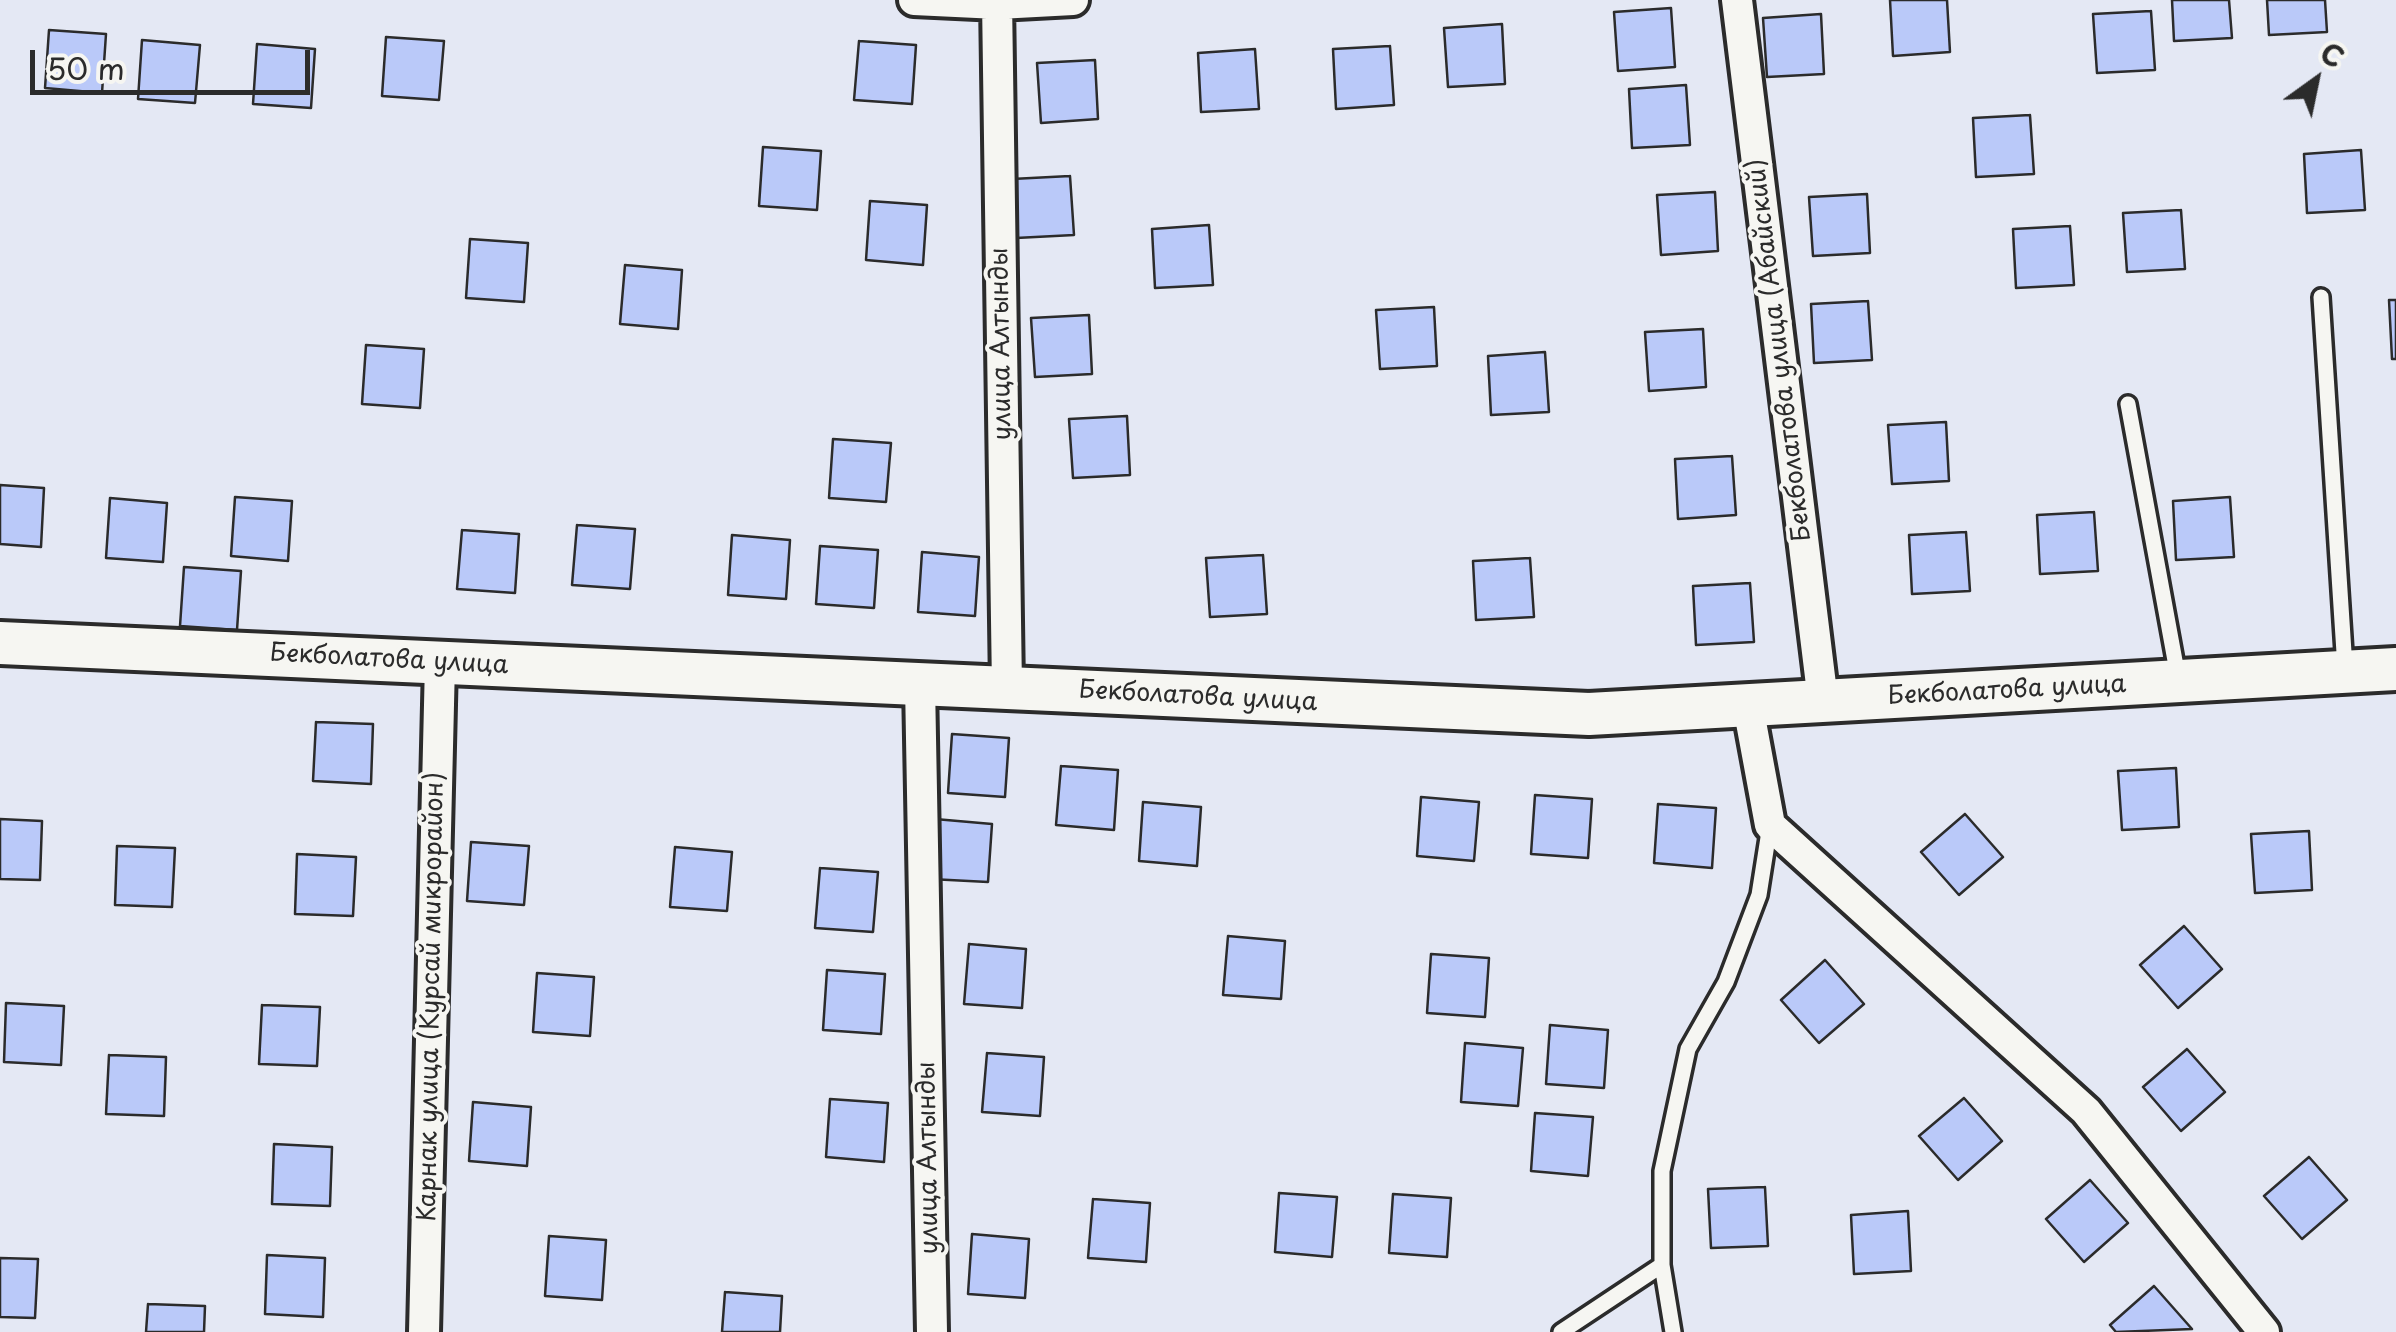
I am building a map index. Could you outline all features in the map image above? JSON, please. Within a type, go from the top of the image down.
[{"type":"street","points":[[914,0],[1073,0]]},
{"type":"street","name":"Бекболатова улица (Абайский)","points":[[1737,0],[1823,701]]},
{"type":"street","name":"улица Алтынды","points":[[997,2],[1007,688]]},
{"type":"street","name":"Бекболатова улица","points":[[0,643],[1589,714],[2396,669]]},
{"type":"street","name":"Карнак улица (Курсай микрорайон)","points":[[424,1332],[440,662]]},
{"type":"street","name":"улица Алтынды","points":[[920,684],[932,1332]]},
{"type":"street","points":[[1748,706],[1770,825],[2086,1111],[2264,1332]]},
{"type":"lane","points":[[2321,297],[2345,672]]},
{"type":"lane","points":[[2128,404],[2178,681]]},
{"type":"lane","points":[[1673,1332],[1662,1265],[1662,1171],[1688,1048],[1726,982],[1759,895],[1770,825]]},
{"type":"lane","points":[[1561,1332],[1662,1265]]},
{"type":"building","points":[[1890,0],[1947,0],[1950,52],[1893,56]]},
{"type":"building","points":[[2172,0],[2229,0],[2232,38],[2174,41]]},
{"type":"building","points":[[2267,0],[2325,0],[2327,32],[2269,35]]},
{"type":"building","points":[[1671,8],[1675,67],[1618,71],[1614,12]]},
{"type":"building","points":[[2151,11],[2155,70],[2097,73],[2093,14]]},
{"type":"building","points":[[1821,14],[1824,74],[1767,77],[1763,18]]},
{"type":"building","points":[[1502,24],[1505,84],[1448,87],[1444,28]]},
{"type":"building","points":[[49,30],[106,34],[102,93],[45,88]]},
{"type":"building","points":[[386,37],[444,41],[439,100],[382,96]]},
{"type":"building","points":[[142,40],[200,45],[195,103],[138,99]]},
{"type":"building","points":[[859,41],[916,45],[912,104],[854,100]]},
{"type":"building","points":[[257,44],[315,49],[311,108],[253,104]]},
{"type":"building","points":[[1390,46],[1394,105],[1336,109],[1333,49]]},
{"type":"building","points":[[1255,49],[1259,109],[1201,112],[1198,53]]},
{"type":"building","points":[[1095,60],[1098,119],[1041,123],[1037,63]]},
{"type":"building","points":[[1686,85],[1690,145],[1632,148],[1629,89]]},
{"type":"building","points":[[2030,115],[2034,174],[1976,177],[1973,118]]},
{"type":"building","points":[[763,147],[821,151],[817,210],[759,206]]},
{"type":"building","points":[[2361,150],[2365,210],[2307,213],[2304,154]]},
{"type":"building","points":[[1070,176],[1074,235],[1016,238],[1012,179]]},
{"type":"building","points":[[1715,192],[1718,251],[1661,255],[1657,195]]},
{"type":"building","points":[[1867,194],[1870,253],[1813,256],[1809,197]]},
{"type":"building","points":[[870,201],[927,205],[923,265],[866,260]]},
{"type":"building","points":[[2181,210],[2185,269],[2127,272],[2123,213]]},
{"type":"building","points":[[1209,225],[1213,285],[1155,288],[1152,229]]},
{"type":"building","points":[[2070,226],[2074,285],[2016,288],[2013,229]]},
{"type":"building","points":[[470,239],[528,243],[524,302],[466,298]]},
{"type":"building","points":[[625,265],[682,270],[678,329],[620,324]]},
{"type":"building","points":[[2389,300],[2396,300],[2396,359],[2392,359]]},
{"type":"building","points":[[1868,301],[1872,360],[1814,363],[1811,304]]},
{"type":"building","points":[[1434,307],[1437,366],[1380,369],[1376,310]]},
{"type":"building","points":[[1089,315],[1092,374],[1035,377],[1031,318]]},
{"type":"building","points":[[1703,329],[1706,387],[1649,391],[1645,332]]},
{"type":"building","points":[[366,345],[424,349],[420,408],[362,404]]},
{"type":"building","points":[[1545,352],[1549,412],[1491,415],[1488,356]]},
{"type":"building","points":[[1127,416],[1130,475],[1073,478],[1069,419]]},
{"type":"building","points":[[1946,422],[1949,481],[1892,484],[1888,425]]},
{"type":"building","points":[[833,439],[891,443],[886,502],[829,498]]},
{"type":"building","points":[[1732,456],[1736,515],[1678,519],[1675,459]]},
{"type":"building","points":[[0,485],[44,488],[41,547],[0,544]]},
{"type":"building","points":[[235,497],[292,501],[288,561],[231,556]]},
{"type":"building","points":[[2230,497],[2234,557],[2176,560],[2173,501]]},
{"type":"building","points":[[110,498],[167,503],[163,562],[106,558]]},
{"type":"building","points":[[2094,512],[2098,571],[2040,574],[2037,515]]},
{"type":"building","points":[[577,525],[635,529],[630,589],[572,585]]},
{"type":"building","points":[[462,530],[519,534],[515,593],[457,589]]},
{"type":"building","points":[[1966,532],[1970,591],[1912,594],[1909,535]]},
{"type":"building","points":[[732,535],[790,540],[786,599],[728,595]]},
{"type":"building","points":[[820,546],[878,550],[874,608],[816,604]]},
{"type":"building","points":[[922,552],[979,557],[975,616],[918,612]]},
{"type":"building","points":[[1263,555],[1267,614],[1210,617],[1206,558]]},
{"type":"building","points":[[1530,558],[1534,617],[1476,620],[1473,561]]},
{"type":"building","points":[[184,567],[241,571],[237,630],[180,626]]},
{"type":"building","points":[[1750,583],[1754,642],[1696,645],[1693,586]]},
{"type":"building","points":[[316,722],[373,724],[371,784],[313,781]]},
{"type":"building","points":[[952,734],[1009,738],[1005,797],[948,793]]},
{"type":"building","points":[[1061,766],[1118,770],[1114,830],[1056,825]]},
{"type":"building","points":[[2176,768],[2179,827],[2122,830],[2118,771]]},
{"type":"building","points":[[1535,795],[1592,799],[1588,858],[1531,854]]},
{"type":"building","points":[[1421,797],[1479,802],[1474,861],[1417,856]]},
{"type":"building","points":[[1143,802],[1201,807],[1197,866],[1139,861]]},
{"type":"building","points":[[1658,804],[1716,808],[1712,868],[1654,863]]},
{"type":"building","points":[[1965,814],[2003,857],[1959,895],[1921,852]]},
{"type":"building","points":[[0,819],[42,821],[40,880],[0,879]]},
{"type":"building","points":[[935,819],[992,824],[988,882],[930,879]]},
{"type":"building","points":[[2309,831],[2312,890],[2255,893],[2251,834]]},
{"type":"building","points":[[471,842],[529,846],[524,905],[467,901]]},
{"type":"building","points":[[117,846],[175,848],[172,907],[115,905]]},
{"type":"building","points":[[675,847],[732,852],[727,911],[670,907]]},
{"type":"building","points":[[297,854],[356,857],[353,916],[295,914]]},
{"type":"building","points":[[820,868],[878,872],[873,932],[815,928]]},
{"type":"building","points":[[2184,926],[2222,969],[2178,1008],[2140,965]]},
{"type":"building","points":[[1228,936],[1285,941],[1281,999],[1223,995]]},
{"type":"building","points":[[969,944],[1026,949],[1022,1008],[964,1004]]},
{"type":"building","points":[[1431,954],[1489,958],[1485,1017],[1427,1013]]},
{"type":"building","points":[[1825,960],[1864,1004],[1819,1043],[1781,1000]]},
{"type":"building","points":[[827,970],[885,974],[881,1034],[823,1030]]},
{"type":"building","points":[[537,973],[594,977],[590,1036],[533,1032]]},
{"type":"building","points":[[6,1003],[64,1006],[61,1065],[4,1062]]},
{"type":"building","points":[[262,1005],[320,1007],[317,1066],[259,1064]]},
{"type":"building","points":[[1550,1025],[1608,1030],[1604,1088],[1546,1084]]},
{"type":"building","points":[[1465,1043],[1523,1048],[1518,1106],[1461,1102]]},
{"type":"building","points":[[2187,1049],[2225,1092],[2181,1131],[2143,1087]]},
{"type":"building","points":[[987,1053],[1044,1057],[1040,1116],[982,1112]]},
{"type":"building","points":[[109,1055],[166,1057],[164,1116],[106,1114]]},
{"type":"building","points":[[1964,1098],[2002,1141],[1958,1180],[1919,1136]]},
{"type":"building","points":[[830,1099],[888,1103],[884,1162],[826,1157]]},
{"type":"building","points":[[473,1102],[531,1107],[527,1166],[469,1161]]},
{"type":"building","points":[[1535,1113],[1593,1117],[1588,1176],[1531,1171]]},
{"type":"building","points":[[274,1144],[332,1147],[330,1206],[272,1204]]},
{"type":"building","points":[[2309,1157],[2347,1200],[2302,1239],[2264,1196]]},
{"type":"building","points":[[2090,1180],[2128,1223],[2084,1262],[2046,1219]]},
{"type":"building","points":[[1765,1187],[1768,1246],[1711,1248],[1708,1189]]},
{"type":"building","points":[[1279,1193],[1337,1197],[1332,1257],[1275,1252]]},
{"type":"building","points":[[1393,1194],[1451,1198],[1447,1257],[1389,1253]]},
{"type":"building","points":[[1093,1199],[1150,1203],[1146,1262],[1088,1258]]},
{"type":"building","points":[[1908,1211],[1911,1271],[1854,1274],[1851,1215]]},
{"type":"building","points":[[972,1234],[1029,1239],[1025,1298],[968,1294]]},
{"type":"building","points":[[549,1236],[606,1240],[602,1300],[545,1296]]},
{"type":"building","points":[[267,1255],[325,1258],[323,1317],[265,1314]]},
{"type":"building","points":[[0,1258],[38,1259],[35,1318],[0,1317]]},
{"type":"building","points":[[2154,1286],[2192,1329],[2116,1332],[2110,1325]]},
{"type":"building","points":[[725,1292],[782,1296],[780,1332],[722,1332]]},
{"type":"building","points":[[148,1304],[205,1306],[204,1332],[146,1332]]}]
